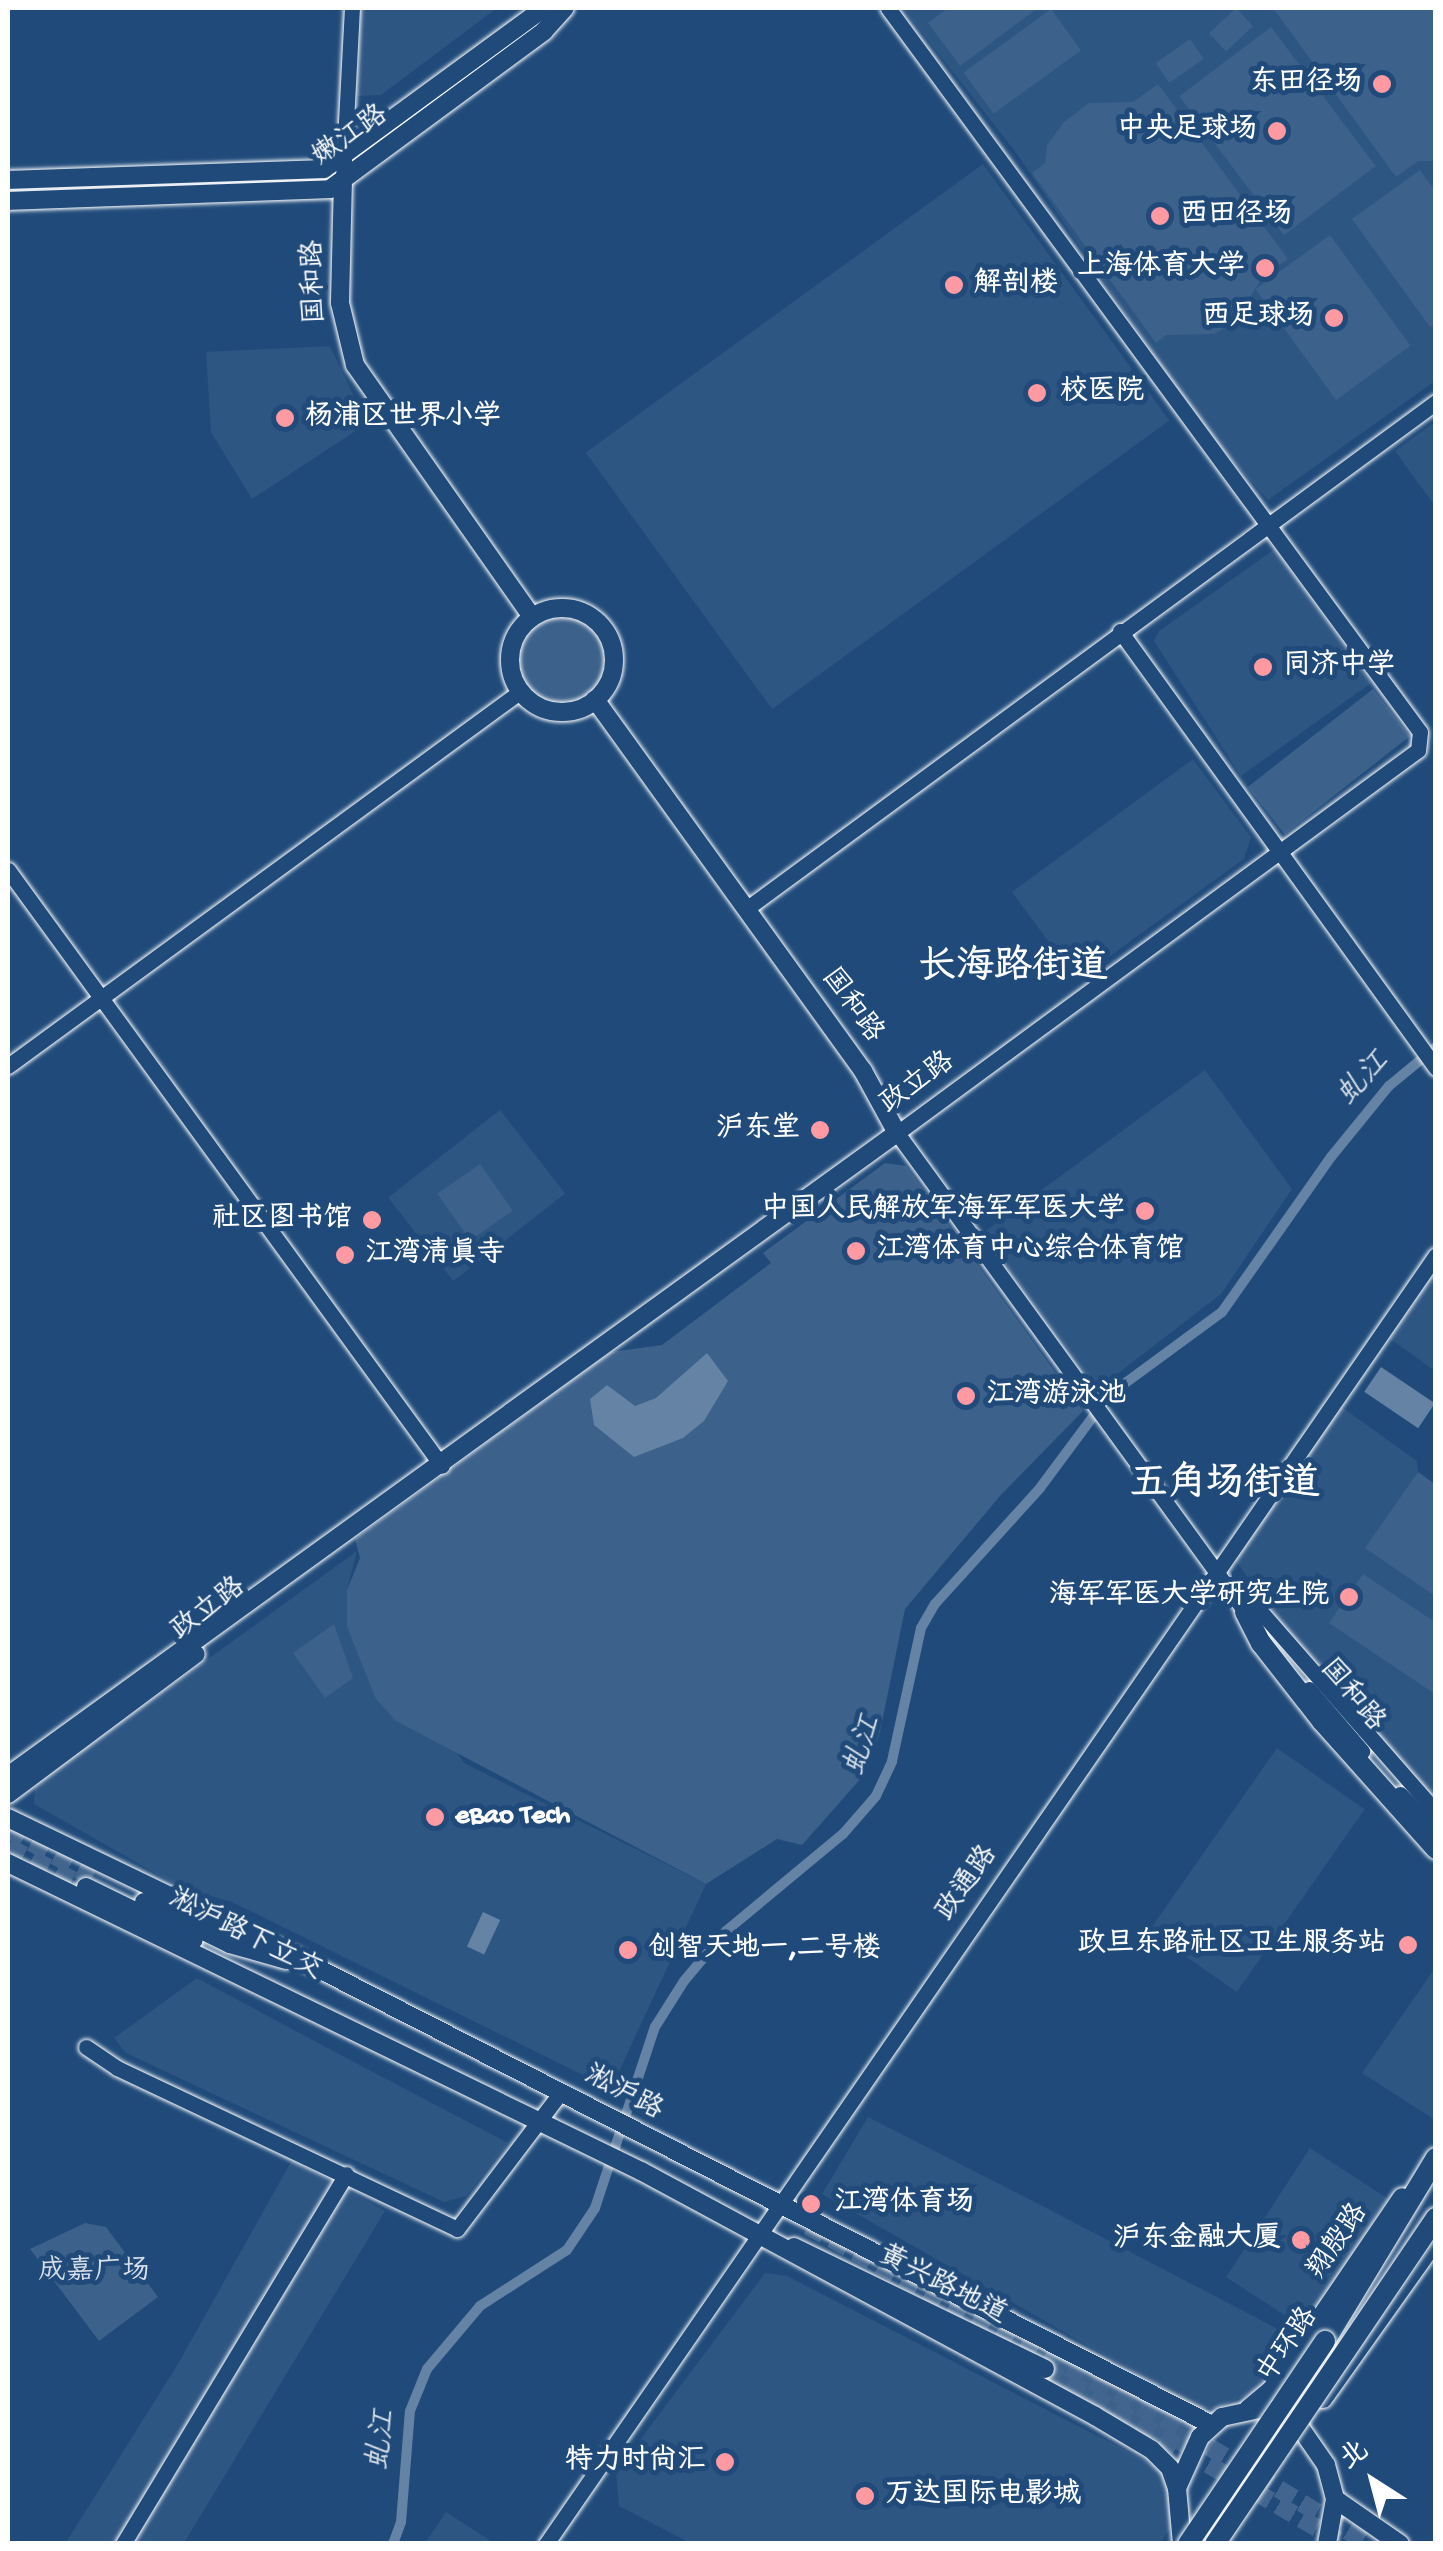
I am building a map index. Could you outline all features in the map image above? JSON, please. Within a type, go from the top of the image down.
[{"type":"highway","points":[[1245,1612],[1261,1644],[1322,1722],[1436,1849]]},
{"type":"highway","points":[[1326,2341],[1436,2158]]},
{"type":"highway","name":"中环路","points":[[1182,2537],[1326,2341],[1436,2179]]},
{"type":"highway","name":"中环路","points":[[1216,2544],[1436,2222]]},
{"type":"main road","name":"嫩江路","points":[[8,180],[306,174],[343,155],[544,8]]},
{"type":"main road","name":"嫩江路","points":[[8,202],[314,194],[343,179],[544,31],[565,8]]},
{"type":"main road","name":"国和路","points":[[343,179],[340,303],[354,365],[532,617]]},
{"type":"main road","points":[[566,608],[598,621],[614,652],[614,670],[595,700],[562,712],[539,706],[521,692],[510,660],[512,644],[532,617],[566,608]]},
{"type":"main road","name":"国和路","points":[[595,700],[864,1071],[897,1134]]},
{"type":"main road","name":"政立路","points":[[8,1776],[897,1134]]},
{"type":"main road","name":"政立路","points":[[8,1794],[442,1466]]},
{"type":"main road","name":"淞沪路","points":[[8,1818],[561,2092],[775,2206],[1210,2424]]},
{"type":"main road","points":[[8,1863],[545,2121],[579,2144],[757,2234],[1152,2450],[1170,2468],[1177,2488],[1182,2537],[1164,2544]]},
{"type":"main road","name":"淞沪路下立交","points":[[328,1976],[230,1944],[89,1882],[270,1976],[377,2038]]},
{"type":"main road","name":"翔殷路","points":[[1246,2410],[1271,2390],[1436,2146]]},
{"type":"main road","points":[[1312,2437],[1323,2400],[1436,2222]]},
{"type":"main road","name":"黄兴路地道","points":[[757,2234],[823,2257],[1045,2369]]},
{"type":"main road","points":[[1323,2400],[1436,2240]]},
{"type":"main road","points":[[1177,2488],[1210,2424],[1246,2410],[1273,2409],[1312,2437],[1335,2499],[1328,2544]]},
{"type":"main road","points":[[1335,2499],[1400,2544]]},
{"type":"street","name":"国和路","points":[[343,179],[352,8]]},
{"type":"street","points":[[888,8],[1268,526]]},
{"type":"street","points":[[746,909],[1436,402]]},
{"type":"street","name":"政立路","points":[[897,1134],[1418,750],[1420,741],[1268,526]]},
{"type":"street","points":[[1120,631],[1436,1068]]},
{"type":"street","points":[[8,1066],[521,692]]},
{"type":"street","points":[[8,870],[442,1466]]},
{"type":"street","name":"国和路","points":[[897,1134],[1218,1568],[1245,1612],[1436,1832]]},
{"type":"street","name":"政通路","points":[[546,2544],[647,2405],[848,2099],[1436,1255]]},
{"type":"street","name":"国和路","points":[[1234,1590],[1254,1604],[1436,1812]]},
{"type":"street","points":[[1149,1668],[1215,1591],[1261,1644]]},
{"type":"street","points":[[86,2047],[132,2076],[457,2229],[545,2121],[561,2092]]},
{"type":"street","points":[[123,2544],[346,2174]]},
{"type":"shaded area","points":[[361,8],[497,8],[381,95],[357,96]]},
{"type":"shaded area","name":"上海体育大学","points":[[903,8],[1435,8],[1435,381],[1268,500],[1202,426],[1017,154]]},
{"type":"shaded area","name":"上海体育大学","points":[[983,164],[1169,420],[772,709],[586,453]]},
{"type":"shaded area","name":"杨浦区世界小学","points":[[330,346],[360,409],[360,428],[252,499],[211,432],[206,352]]},
{"type":"shaded area","points":[[1435,422],[1435,506],[1395,451]]},
{"type":"shaded area","name":"同济中学","points":[[1275,549],[1371,683],[1241,776],[1154,641],[1159,631]]},
{"type":"shaded area","points":[[1193,759],[1251,837],[1244,859],[1077,980],[1012,892]]},
{"type":"shaded area","name":"中国人民解放军海军军医大学","points":[[1205,1070],[1292,1189],[1221,1294],[1103,1385],[1091,1380],[983,1233]]},
{"type":"shaded area","points":[[500,1110],[565,1194],[453,1281],[388,1197]]},
{"type":"shaded area","points":[[1435,1263],[1435,1371],[1385,1335]]},
{"type":"shaded area","points":[[707,1353],[728,1381],[704,1421],[683,1438],[634,1457],[594,1425],[590,1399],[607,1385],[635,1406],[656,1398]]},
{"type":"shaded area","points":[[1381,1367],[1435,1403],[1418,1428],[1364,1392]]},
{"type":"shaded area","name":"海军军医大学研究生院","points":[[1336,1403],[1417,1461],[1418,1472],[1435,1484],[1435,1802],[1296,1643],[1229,1552]]},
{"type":"shaded area","points":[[357,1551],[347,1590],[464,1763],[706,1884],[616,2078],[599,2083],[232,1902],[180,1887],[34,1804],[35,1787],[51,1773]]},
{"type":"shaded area","points":[[1277,1748],[1365,1809],[1237,1992],[1149,1931]]},
{"type":"shaded area","points":[[483,1912],[500,1920],[484,1954],[467,1946]]},
{"type":"shaded area","points":[[1435,1968],[1435,2120],[1362,2073]]},
{"type":"shaded area","points":[[197,1978],[508,2143],[466,2196],[444,2202],[126,2053],[114,2038]]},
{"type":"shaded area","points":[[868,2117],[1297,2339],[1267,2387],[1212,2409],[1194,2406],[822,2194]]},
{"type":"shaded area","points":[[1310,2148],[1388,2199],[1304,2328],[1226,2277]]},
{"type":"shaded area","points":[[292,2160],[385,2211],[184,2543],[65,2544],[178,2364]]},
{"type":"shaded area","points":[[765,2273],[787,2276],[1156,2466],[1169,2478],[1172,2526],[1160,2543],[690,2543],[619,2506],[616,2472]]},
{"type":"shaded area","points":[[446,2512],[494,2543],[425,2543]]},
{"type":"green space","points":[[948,8],[1038,8],[960,66],[928,23]]},
{"type":"green space","points":[[1236,8],[1253,26],[1226,52],[1209,33]]},
{"type":"green space","name":"东田径场","points":[[1273,8],[1435,8],[1435,161],[1418,161],[1396,177]]},
{"type":"green space","points":[[1051,9],[1081,50],[994,114],[964,72]]},
{"type":"green space","name":"中央足球场","points":[[1271,27],[1376,166],[1284,235],[1179,96]]},
{"type":"green space","points":[[1190,39],[1204,59],[1169,83],[1156,63]]},
{"type":"green space","name":"西田径场","points":[[1158,84],[1288,259],[1263,276],[1234,323],[1214,334],[1166,335],[1156,343],[1032,173],[1045,163],[1047,145],[1064,122],[1089,103],[1133,102]]},
{"type":"green space","points":[[1420,170],[1435,191],[1436,324],[1430,327],[1352,219]]},
{"type":"green space","name":"西足球场","points":[[1330,235],[1411,346],[1336,400],[1256,289]]},
{"type":"green space","points":[[562,615],[579,618],[594,628],[604,643],[604,677],[594,692],[579,702],[562,705],[545,702],[530,692],[520,677],[517,660],[520,643],[530,628],[545,618]]},
{"type":"green space","points":[[1373,689],[1410,736],[1285,834],[1248,787]]},
{"type":"green space","points":[[885,1163],[906,1166],[1083,1411],[1000,1496],[905,1609],[880,1732],[864,1775],[802,1845],[777,1839],[706,1884],[396,1721],[376,1699],[347,1627],[347,1590],[360,1558],[355,1539],[611,1352],[662,1345],[771,1263],[763,1253]]},
{"type":"green space","points":[[480,1164],[513,1211],[470,1241],[437,1194]]},
{"type":"green space","points":[[1418,1472],[1435,1484],[1435,1596],[1365,1548]]},
{"type":"green space","points":[[1363,1574],[1435,1622],[1435,1694],[1329,1623]]},
{"type":"green space","points":[[334,1624],[353,1678],[325,1698],[293,1653]]},
{"type":"green space","name":"成嘉广场","points":[[85,2223],[106,2227],[158,2297],[99,2341],[30,2249]]},
{"type":"green space","points":[[1055,2351],[1195,2426],[1181,2452],[1041,2377]]},
{"type":"waterway","name":"虬江","points":[[393,2544],[401,2522],[410,2411],[427,2369],[480,2306],[567,2250],[595,2208],[655,2027],[684,1981],[726,1931],[843,1834],[876,1796],[892,1761],[921,1628],[935,1604],[1040,1488],[1109,1395],[1222,1312],[1331,1157],[1389,1086],[1436,1047]]},
{"type":"tunnel","points":[[8,1829],[92,1877]]},
{"type":"tunnel","points":[[8,1847],[86,1887]]},
{"type":"tunnel","points":[[808,2226],[1163,2419],[1369,2544]]},
{"type":"tunnel","points":[[1045,2369],[1338,2540]]},
{"type":"place","name":"东田径场","points":[[1382,84]]},
{"type":"place","name":"中央足球场","points":[[1277,131]]},
{"type":"place","name":"西田径场","points":[[1160,216]]},
{"type":"place","name":"上海体育大学","points":[[1265,268]]},
{"type":"place","name":"解剖楼","points":[[954,285]]},
{"type":"place","name":"西足球场","points":[[1334,318]]},
{"type":"place","name":"校医院","points":[[1037,393]]},
{"type":"place","name":"杨浦区世界小学","points":[[285,418]]},
{"type":"place","name":"同济中学","points":[[1263,667]]},
{"type":"place","name":"沪东堂","points":[[820,1130]]},
{"type":"place","name":"中国人民解放军海军军医大学","points":[[1145,1211]]},
{"type":"place","name":"社区图书馆","points":[[372,1220]]},
{"type":"place","name":"江湾体育中心综合体育馆","points":[[856,1251]]},
{"type":"place","name":"江湾清真寺","points":[[345,1255]]},
{"type":"place","name":"江湾游泳池","points":[[966,1396]]},
{"type":"place","name":"海军军医大学研究生院","points":[[1349,1597]]},
{"type":"place","name":"eBao Tech","points":[[435,1817]]},
{"type":"place","name":"政旦东路社区卫生服务站","points":[[1408,1945]]},
{"type":"place","name":"创智天地一,二号楼","points":[[628,1950]]},
{"type":"place","name":"江湾体育场","points":[[811,2204]]},
{"type":"place","name":"沪东金融大厦","points":[[1301,2240]]},
{"type":"place","name":"特力时尚汇","points":[[725,2462]]},
{"type":"place","name":"万达国际电影城","points":[[865,2496]]},
{"type":"district","name":"长海路街道","points":[[1013,970]]},
{"type":"district","name":"五角场街道","points":[[1225,1487]]}]
